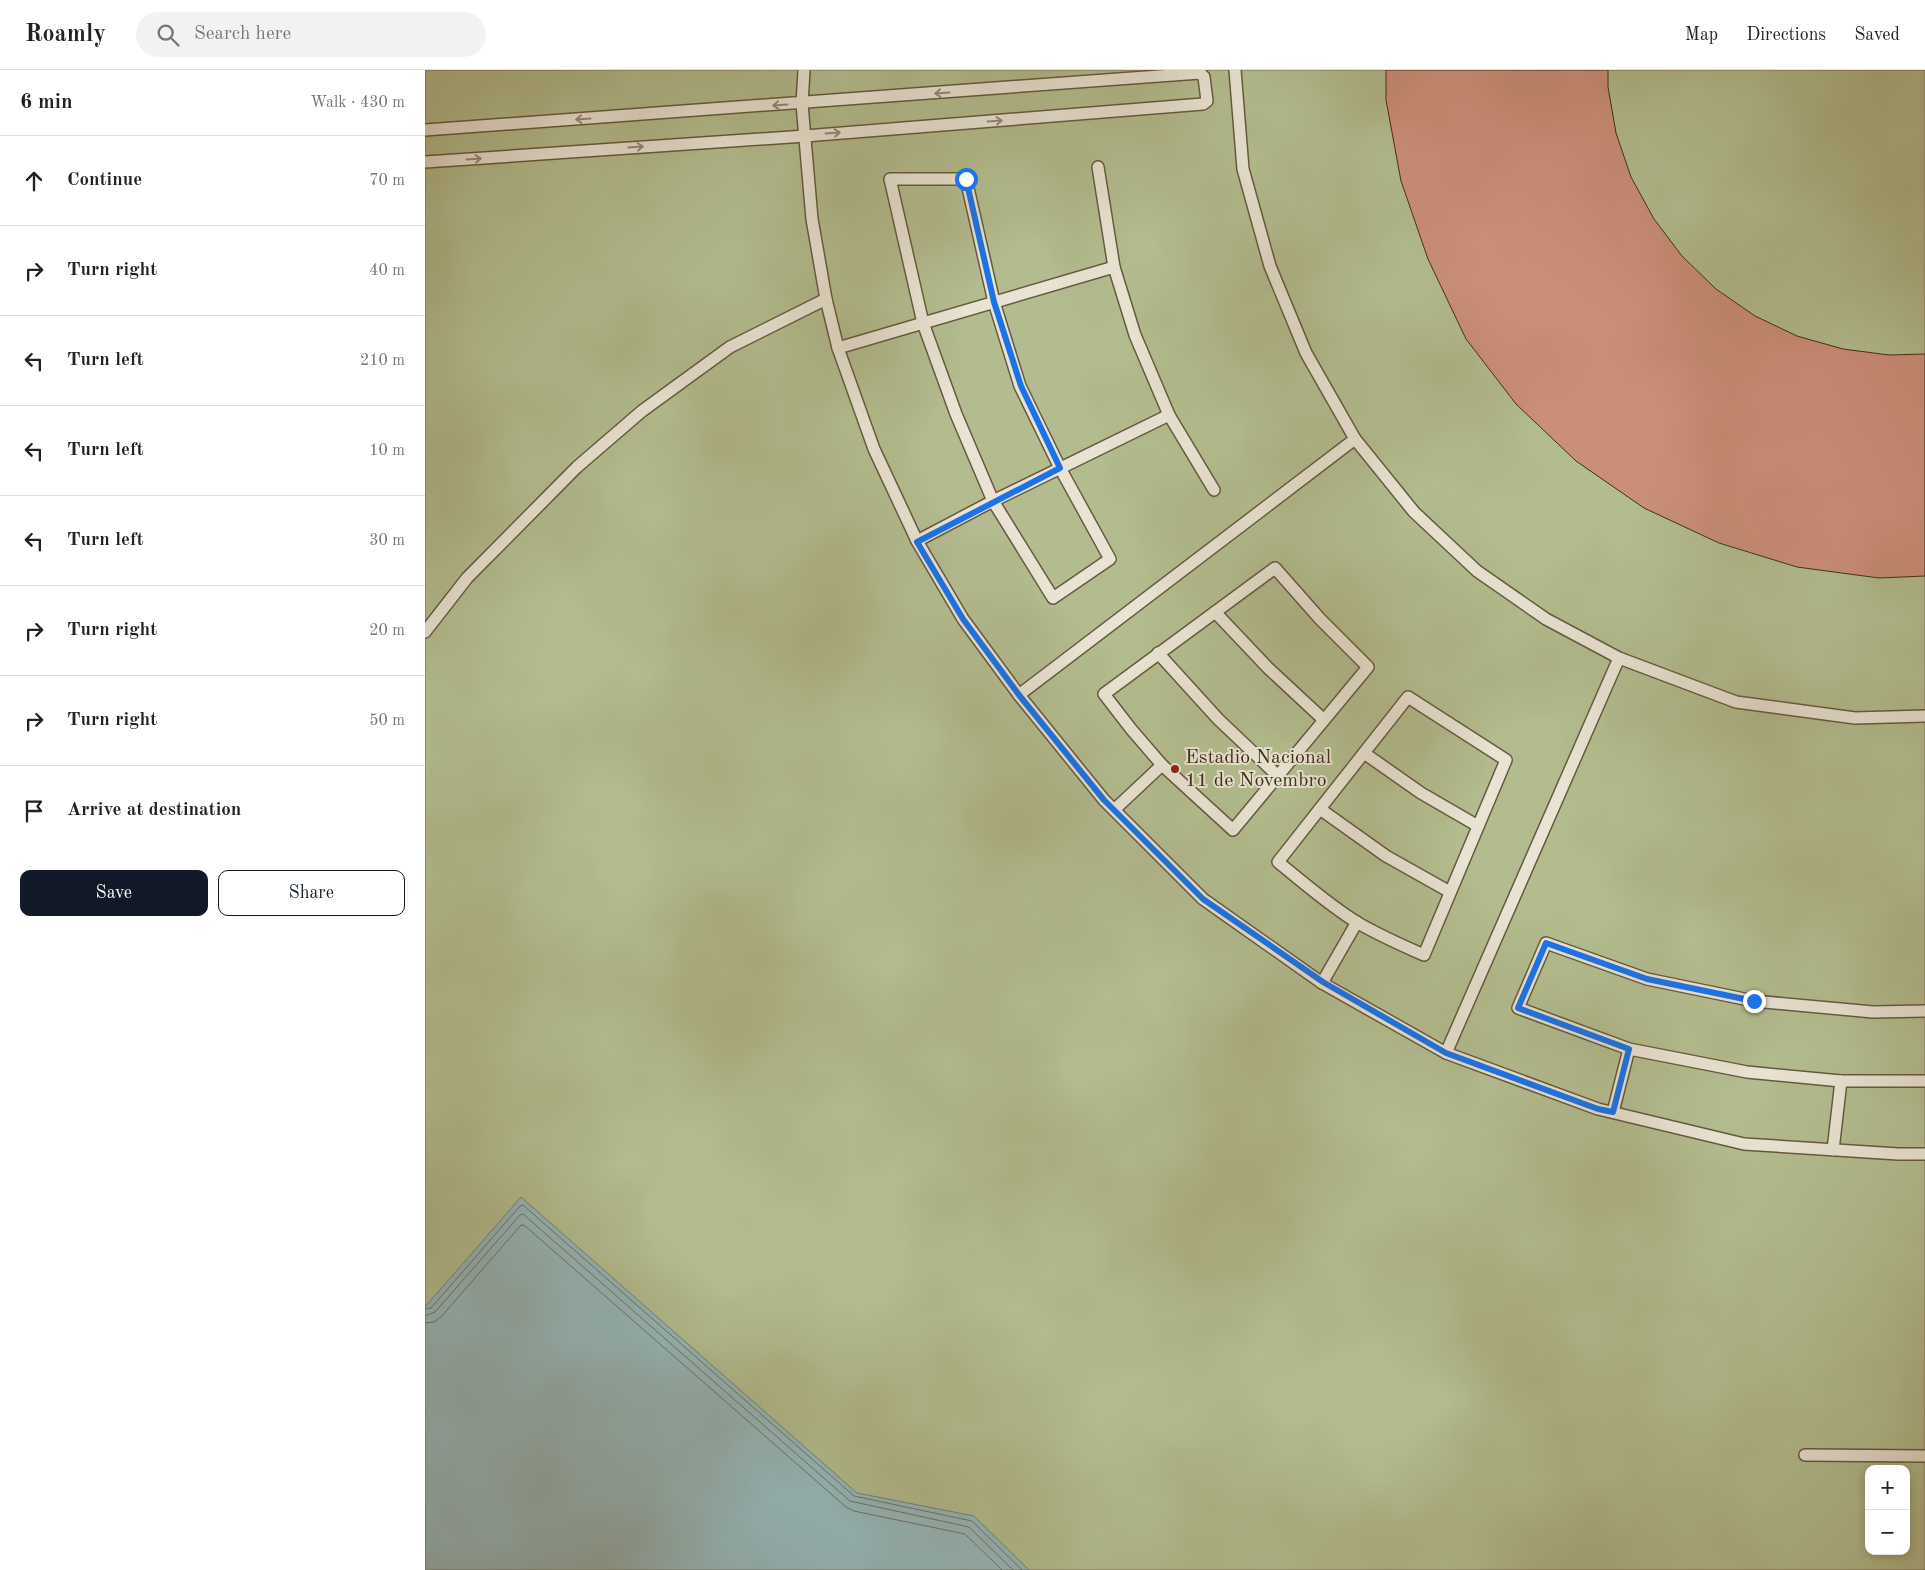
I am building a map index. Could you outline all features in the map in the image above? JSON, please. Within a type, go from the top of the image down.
[{"type":"lane","points":[[804,70],[802,104],[812,219],[826,299],[838,348],[874,448],[917,542],[963,619],[1019,695],[1114,810],[1203,899],[1323,982],[1446,1053],[1598,1109],[1744,1144],[1925,1154]]},
{"type":"lane","points":[[1235,70],[1243,169],[1270,266],[1305,354],[1355,440],[1414,512],[1477,571],[1546,619],[1619,658],[1736,702],[1855,718],[1925,716]]},
{"type":"lane","points":[[425,130],[1200,74],[1204,76],[1207,102],[1203,104],[805,136],[425,162]]},
{"type":"lane","points":[[1098,167],[1115,267],[1135,335],[1169,415],[1214,490]]},
{"type":"lane","points":[[890,179],[966,179],[994,302],[1021,386],[1060,468],[1110,559],[1053,598],[993,501],[956,414],[923,323],[890,179]]},
{"type":"lane","points":[[838,348],[1115,267]]},
{"type":"lane","points":[[425,632],[467,578],[577,467],[641,411],[730,347],[826,299]]},
{"type":"lane","points":[[917,542],[993,501],[1169,415]]},
{"type":"lane","points":[[1019,695],[1355,440]]},
{"type":"lane","points":[[1275,568],[1320,619],[1368,667],[1233,830],[1162,764],[1131,729],[1104,694],[1215,612],[1275,568]]},
{"type":"lane","points":[[1215,612],[1268,668],[1324,720]]},
{"type":"lane","points":[[1158,653],[1218,719],[1278,776]]},
{"type":"lane","points":[[1446,1053],[1619,658]]},
{"type":"lane","points":[[1408,698],[1506,760],[1424,955],[1390,940],[1357,922],[1278,862],[1320,809],[1408,698]]},
{"type":"lane","points":[[1364,753],[1421,793],[1478,826]]},
{"type":"lane","points":[[1114,810],[1162,764]]},
{"type":"lane","points":[[1320,809],[1386,856],[1451,892]]},
{"type":"lane","points":[[1323,982],[1357,922]]},
{"type":"lane","points":[[1925,1011],[1873,1012],[1754,1001],[1647,979],[1546,943],[1518,1008],[1629,1049],[1747,1072],[1841,1081],[1925,1081]]},
{"type":"lane","points":[[1613,1112],[1629,1049]]},
{"type":"lane","points":[[1833,1150],[1841,1081]]},
{"type":"lane","points":[[1805,1455],[1925,1456]]},
{"type":"green space","name":"Estadio Nacional 11 de Novembro","points":[[425,70],[1925,70],[1925,1570],[425,1570]]},
{"type":"water","points":[[521,1197],[857,1493],[974,1516],[1029,1570],[425,1570],[425,1307]]},
{"type":"building","points":[[1386,70],[1608,70],[1608,87],[1616,133],[1631,177],[1654,219],[1682,256],[1716,289],[1755,316],[1797,336],[1843,349],[1889,355],[1925,354],[1925,576],[1879,578],[1797,567],[1719,543],[1644,508],[1576,461],[1516,404],[1466,339],[1428,259],[1401,181],[1386,100]]},
{"type":"place","name":"Estadio Nacional 11 de Novembro","points":[[1175,769]]},
{"type":"route","points":[[966,179],[994,302],[1021,386],[1060,468],[917,542],[963,619],[1019,695],[1104,800],[1203,899],[1323,982],[1446,1053],[1598,1109],[1613,1112],[1629,1049],[1518,1008],[1546,943],[1647,979],[1754,1001]]}]
